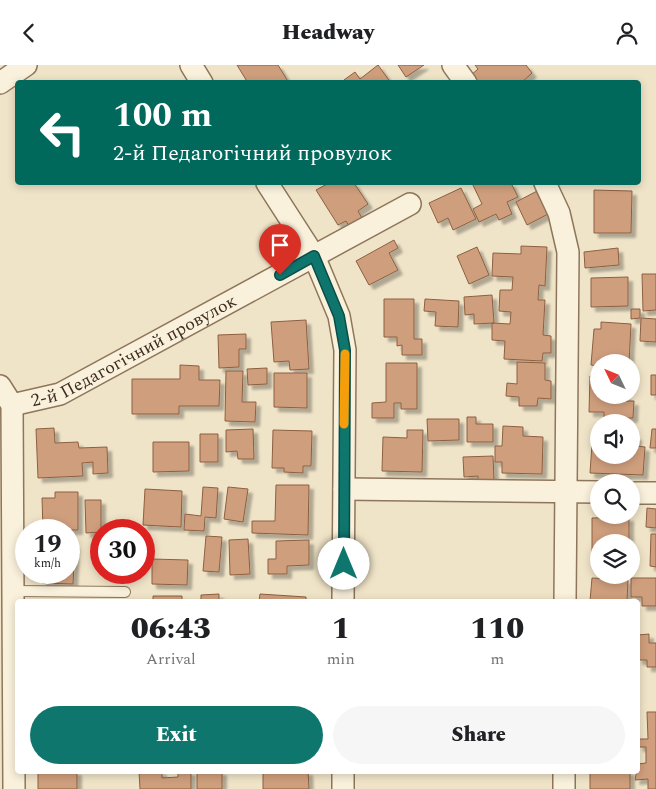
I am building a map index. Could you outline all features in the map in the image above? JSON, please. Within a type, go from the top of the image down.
[{"type":"street","points":[[0,83],[26,65]]},
{"type":"street","points":[[191,65],[200,80]]},
{"type":"street","points":[[453,65],[464,80]]},
{"type":"street","points":[[268,185],[314,256],[339,316],[345,350],[343,599]]},
{"type":"street","points":[[546,185],[559,213],[568,252],[565,599]]},
{"type":"street","name":"2-й Педагогічний провулок","points":[[12,405],[60,394],[410,204]]},
{"type":"street","points":[[0,386],[12,405],[14,789]]},
{"type":"street","points":[[344,489],[590,492]]},
{"type":"street","points":[[640,493],[656,493]]},
{"type":"street","points":[[343,774],[343,789]]},
{"type":"street","points":[[564,774],[564,789]]},
{"type":"lane","points":[[13,591],[124,592]]},
{"type":"building","points":[[237,65],[278,65],[287,80],[246,80]]},
{"type":"building","points":[[378,65],[389,80],[344,80],[355,72],[360,79]]},
{"type":"building","points":[[398,65],[424,65],[406,77]]},
{"type":"building","points":[[475,65],[526,65],[532,73],[524,80],[475,80],[471,75],[478,69]]},
{"type":"building","points":[[325,185],[355,185],[368,204],[358,211],[362,218],[349,226],[346,221],[338,225],[316,190]]},
{"type":"building","points":[[473,185],[512,185],[518,197],[507,202],[512,214],[499,220],[496,214],[479,222],[473,209],[482,204]]},
{"type":"building","points":[[461,188],[476,219],[453,230],[448,218],[438,223],[429,203]]},
{"type":"building","points":[[539,190],[550,213],[527,225],[516,202]]},
{"type":"building","points":[[594,190],[632,191],[631,233],[594,233]]},
{"type":"building","points":[[394,240],[398,248],[389,253],[398,270],[369,285],[356,261]]},
{"type":"building","points":[[521,246],[547,247],[545,286],[539,285],[538,300],[545,300],[543,335],[551,336],[551,353],[543,353],[542,361],[504,359],[505,341],[492,340],[492,323],[510,324],[511,312],[499,311],[500,290],[512,290],[513,277],[492,276],[493,253],[521,254]]},
{"type":"building","points":[[477,247],[489,275],[469,284],[457,256]]},
{"type":"building","points":[[618,248],[619,265],[585,268],[584,252]]},
{"type":"building","points":[[642,274],[656,274],[656,310],[643,311]]},
{"type":"building","points":[[628,277],[628,306],[591,307],[591,278]]},
{"type":"building","points":[[492,295],[494,323],[474,324],[474,314],[465,315],[464,297]]},
{"type":"building","points":[[384,299],[414,299],[414,339],[422,339],[422,355],[402,355],[402,345],[397,346],[397,337],[384,337]]},
{"type":"building","points":[[425,299],[459,301],[458,327],[435,326],[436,312],[424,311]]},
{"type":"building","points":[[631,309],[640,309],[640,318],[631,319]]},
{"type":"building","points":[[641,318],[656,319],[656,342],[640,341]]},
{"type":"building","points":[[306,320],[309,369],[290,370],[289,361],[274,362],[271,322]]},
{"type":"building","points":[[601,322],[631,324],[629,354],[592,354],[594,329],[601,329]]},
{"type":"building","points":[[246,334],[246,349],[239,349],[239,367],[219,368],[218,335]]},
{"type":"building","points":[[517,362],[545,363],[545,380],[551,381],[551,399],[538,398],[537,406],[519,406],[519,397],[506,396],[507,383],[517,384]]},
{"type":"building","points":[[386,363],[417,363],[417,409],[401,409],[401,403],[394,403],[394,418],[372,418],[372,403],[386,402]]},
{"type":"building","points":[[180,365],[199,366],[199,380],[220,380],[219,406],[179,406],[179,414],[132,414],[132,379],[180,379]]},
{"type":"building","points":[[267,368],[267,384],[248,385],[247,369]]},
{"type":"building","points":[[226,371],[243,371],[242,402],[256,402],[255,422],[225,421]]},
{"type":"building","points":[[274,373],[307,373],[307,408],[274,407]]},
{"type":"building","points":[[651,375],[656,375],[656,395],[651,395]]},
{"type":"building","points":[[590,376],[590,404],[634,404],[633,414],[589,412]]},
{"type":"building","points":[[467,417],[476,417],[476,424],[493,424],[493,442],[467,442]]},
{"type":"building","points":[[427,419],[459,419],[459,440],[428,441]]},
{"type":"building","points":[[503,426],[523,427],[523,436],[543,437],[542,474],[502,473],[502,462],[495,462],[495,446],[502,446]]},
{"type":"building","points":[[54,428],[55,443],[78,442],[79,448],[107,447],[108,473],[93,474],[93,462],[82,463],[83,476],[38,478],[36,429]]},
{"type":"building","points":[[253,429],[254,459],[238,459],[237,451],[226,452],[226,430]]},
{"type":"building","points":[[652,429],[656,429],[656,448],[650,448]]},
{"type":"building","points":[[273,430],[312,431],[311,466],[303,466],[303,473],[284,472],[284,468],[272,468]]},
{"type":"building","points":[[407,430],[423,430],[422,472],[382,471],[383,437],[407,438]]},
{"type":"building","points":[[200,434],[218,434],[218,462],[200,462]]},
{"type":"building","points":[[153,442],[189,442],[189,471],[153,472]]},
{"type":"building","points":[[640,446],[645,447],[643,475],[590,473],[591,464],[640,464]]},
{"type":"building","points":[[493,456],[494,481],[478,481],[478,476],[464,477],[463,457]]},
{"type":"building","points":[[276,485],[309,485],[308,535],[252,533],[252,521],[275,521]]},
{"type":"building","points":[[203,487],[218,488],[216,518],[205,517],[204,531],[184,530],[185,514],[201,516]]},
{"type":"building","points":[[228,487],[248,489],[243,522],[224,519]]},
{"type":"building","points":[[145,489],[182,491],[181,527],[155,526],[155,519],[143,519]]},
{"type":"building","points":[[55,492],[78,492],[78,519],[43,519],[42,498],[55,498]]},
{"type":"building","points":[[85,500],[101,500],[101,519],[90,519],[90,533],[86,533]]},
{"type":"building","points":[[647,508],[656,509],[656,528],[646,527]]},
{"type":"building","points":[[592,524],[629,524],[629,534],[592,534]]},
{"type":"building","points":[[651,534],[656,534],[656,567],[650,566]]},
{"type":"building","points":[[206,536],[222,537],[219,572],[203,571]]},
{"type":"building","points":[[248,539],[250,574],[230,575],[229,540]]},
{"type":"building","points":[[309,540],[309,565],[287,566],[287,574],[268,574],[268,559],[276,559],[276,541]]},
{"type":"building","points":[[155,559],[188,560],[187,585],[152,584],[155,584]]},
{"type":"building","points":[[640,578],[656,578],[656,606],[642,606],[642,597],[631,597],[631,584],[640,584]]},
{"type":"building","points":[[591,584],[628,584],[627,599],[590,599]]},
{"type":"building","points":[[219,594],[219,599],[201,599],[201,595]]},
{"type":"building","points":[[260,594],[306,597],[306,599],[259,599]]},
{"type":"building","points":[[153,596],[182,596],[182,599],[153,599]]},
{"type":"building","points":[[649,634],[649,643],[656,643],[656,667],[647,667],[647,660],[640,660],[640,635]]},
{"type":"building","points":[[647,712],[656,712],[656,789],[648,789],[648,779],[635,780],[636,774],[640,774],[640,764],[646,763],[646,747],[640,747],[640,739],[648,739]]},
{"type":"building","points":[[38,774],[77,774],[77,789],[38,789]]},
{"type":"building","points":[[139,774],[162,774],[162,778],[178,777],[178,774],[191,774],[191,789],[140,789]]},
{"type":"building","points":[[197,774],[222,774],[222,789],[197,789]]},
{"type":"building","points":[[263,774],[308,774],[309,789],[263,789]]},
{"type":"building","points":[[590,774],[630,774],[630,789],[590,789]]},
{"type":"slow traffic","points":[[344,424],[345,354]]},
{"type":"route","points":[[280,275],[314,256],[339,316],[345,350],[344,564]]}]
